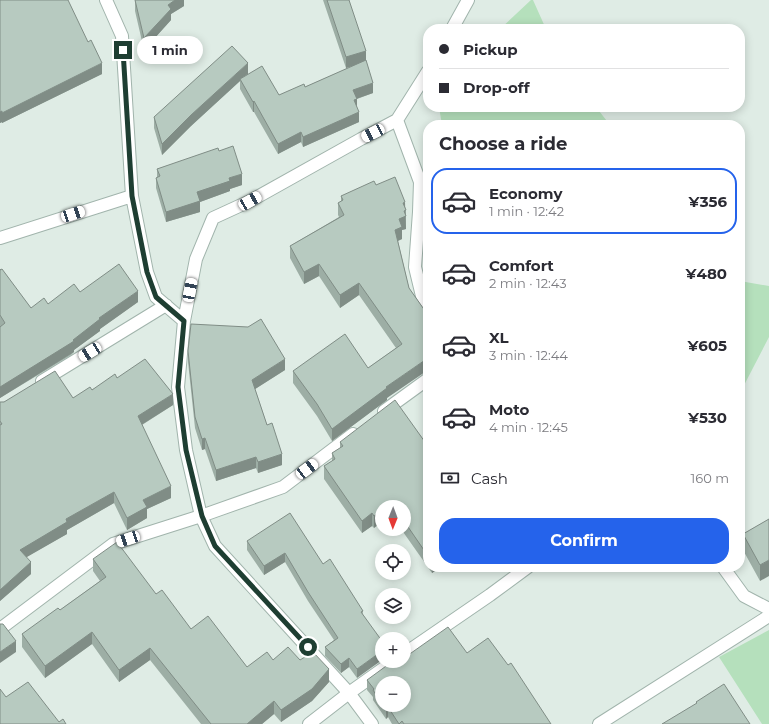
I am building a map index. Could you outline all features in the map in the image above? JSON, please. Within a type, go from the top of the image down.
[{"type":"street","points":[[106,0],[122,36],[132,196],[147,272],[156,297],[184,321]]},
{"type":"street","points":[[455,24],[468,0]]},
{"type":"street","points":[[372,724],[349,692],[215,546],[202,516],[186,450],[178,387],[184,321],[196,259],[213,218],[250,201],[396,120],[423,79]]},
{"type":"street","points":[[396,120],[420,182],[415,267],[423,298]]},
{"type":"street","points":[[0,238],[132,196]]},
{"type":"street","points":[[34,386],[166,305]]},
{"type":"street","points":[[378,416],[423,383]]},
{"type":"street","points":[[0,629],[113,544],[202,516],[283,487],[365,426]]},
{"type":"street","points":[[411,649],[521,572]]},
{"type":"street","points":[[727,572],[744,596],[769,609]]},
{"type":"street","points":[[599,724],[769,616]]},
{"type":"street","points":[[309,724],[349,692],[384,668]]},
{"type":"green space","points":[[531,0],[533,0],[544,24],[505,24]]},
{"type":"green space","points":[[440,112],[600,112],[606,120],[441,120]]},
{"type":"green space","points":[[745,282],[769,286],[769,337],[745,383]]},
{"type":"green space","points":[[769,630],[769,724],[762,724],[719,657]]},
{"type":"building","points":[[0,0],[68,0],[88,42],[91,40],[102,63],[2,113],[2,111],[0,112]]},
{"type":"building","points":[[135,0],[175,0],[168,5],[171,9],[144,38]]},
{"type":"building","points":[[327,0],[349,0],[366,51],[346,57]]},
{"type":"building","points":[[232,46],[248,63],[191,115],[162,144],[154,117]]},
{"type":"building","points":[[366,60],[373,83],[353,90],[357,99],[354,100],[359,112],[303,137],[301,132],[278,144],[240,79],[262,66],[279,95],[304,84],[305,87]]},
{"type":"building","points":[[233,146],[242,174],[229,178],[230,181],[197,192],[200,201],[166,212],[156,178],[160,176],[157,169],[218,148],[219,151]]},
{"type":"building","points":[[395,177],[405,202],[403,203],[406,210],[404,211],[406,216],[399,219],[402,227],[395,230],[409,288],[423,308],[423,361],[386,387],[387,388],[332,429],[317,404],[293,371],[345,334],[368,368],[402,344],[359,283],[340,295],[319,264],[304,272],[290,246],[344,215],[338,203],[343,200],[341,196],[374,181],[376,185]]},
{"type":"building","points":[[119,264],[138,291],[99,318],[100,319],[73,340],[74,341],[0,387],[0,327],[5,323],[0,315],[0,270],[2,269],[31,308],[44,298],[48,304],[74,284],[80,292]]},
{"type":"building","points":[[261,319],[285,359],[252,380],[267,425],[272,423],[282,454],[258,462],[256,457],[216,470],[205,438],[202,439],[195,417],[188,351],[191,324],[248,327]]},
{"type":"building","points":[[145,359],[173,394],[138,416],[171,486],[143,500],[147,507],[127,518],[114,492],[66,519],[67,522],[20,550],[31,562],[0,590],[0,425],[2,424],[0,421],[0,402],[4,402],[55,371],[73,398],[90,387],[92,390],[115,374],[117,378]]},
{"type":"building","points":[[395,400],[423,439],[423,549],[411,531],[411,500],[375,500],[375,515],[372,513],[362,521],[324,466],[335,459],[332,453],[343,446],[340,442]]},
{"type":"building","points":[[290,513],[323,564],[330,559],[363,611],[361,612],[375,632],[375,656],[357,669],[349,658],[341,664],[325,647],[338,638],[285,553],[264,566],[247,541]]},
{"type":"building","points":[[769,519],[769,560],[760,565],[745,538],[745,533]]},
{"type":"building","points":[[117,542],[156,594],[162,590],[191,629],[208,616],[247,667],[267,652],[273,660],[288,647],[300,660],[313,652],[329,669],[312,689],[281,710],[274,701],[247,724],[211,724],[150,648],[119,670],[92,632],[45,666],[22,634],[58,608],[60,610],[106,577],[93,559]]},
{"type":"building","points":[[0,624],[3,624],[16,641],[0,652]]},
{"type":"building","points":[[448,627],[467,653],[488,638],[508,665],[511,663],[551,724],[404,724],[402,721],[399,724],[391,712],[411,712],[411,676],[375,676],[375,693],[373,690],[374,689],[367,680],[383,668],[411,668],[411,653]]},
{"type":"building","points":[[28,682],[59,722],[63,719],[66,724],[0,724],[0,689],[6,697]]},
{"type":"building","points":[[724,684],[750,724],[662,724],[697,703],[696,702]]},
{"type":"route","points":[[123,50],[132,196],[147,272],[156,297],[184,321],[178,387],[186,450],[202,516],[215,546],[308,647]]}]
